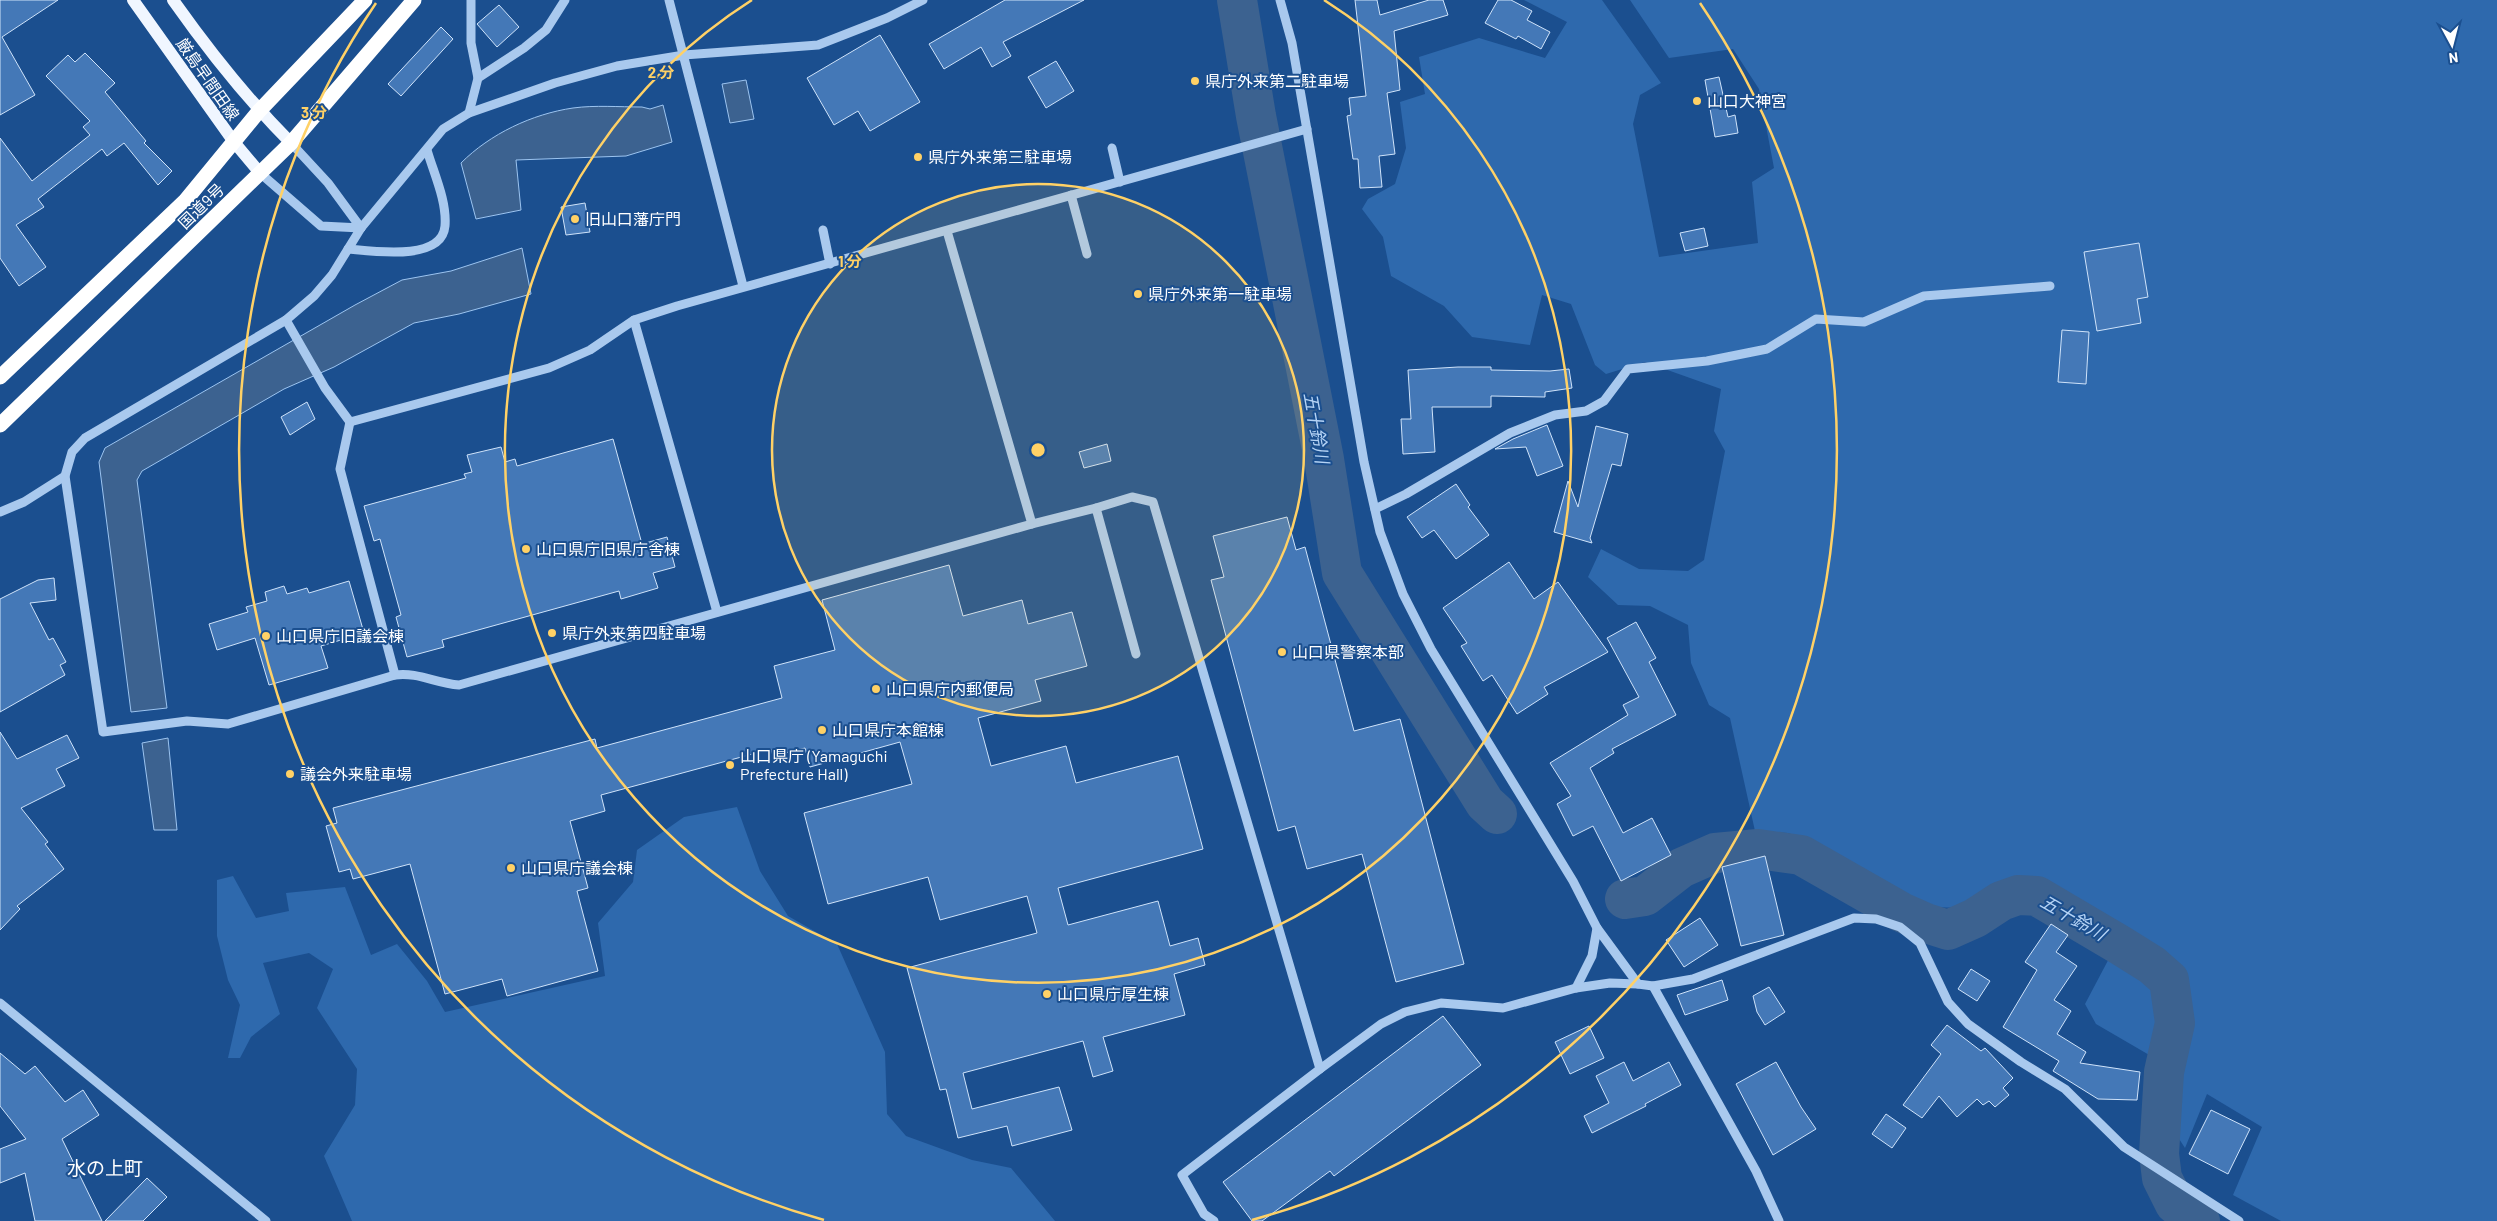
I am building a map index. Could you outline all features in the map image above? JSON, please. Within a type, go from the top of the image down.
[{"type":"highway","name":"国道9号","points":[[0,377],[185,201],[259,111],[365,0]]},
{"type":"highway","name":"国道9号","points":[[0,425],[292,143],[414,0]]},
{"type":"main road","name":"厳島早間田線","points":[[133,0],[234,142],[260,173]]},
{"type":"main road","name":"厳島早間田線","points":[[173,0],[208,50],[259,111],[292,143]]},
{"type":"street","points":[[469,112],[478,78],[471,43],[471,0]]},
{"type":"street","points":[[478,78],[524,48],[546,30],[564,0]]},
{"type":"street","points":[[669,0],[743,286]]},
{"type":"street","points":[[923,0],[887,18],[818,45],[684,54],[617,66],[555,83],[469,112],[443,130],[361,228],[332,275],[314,296],[286,320],[86,438],[72,452],[64,476],[103,732],[187,721],[228,724],[394,675],[410,673],[441,684],[459,686],[1032,524],[1132,498],[1153,502],[1320,1069]]},
{"type":"street","points":[[1280,0],[1292,43],[1364,462],[1380,532],[1403,594],[1431,650],[1574,881],[1597,928],[1638,984]]},
{"type":"street","points":[[350,422],[549,368],[590,350],[634,320],[743,286],[830,264],[1307,129]]},
{"type":"street","points":[[292,143],[328,183],[361,228]]},
{"type":"street","points":[[1112,148],[1120,182]]},
{"type":"street","points":[[348,250],[389,253],[420,251],[436,244],[445,228],[442,201],[427,150]]},
{"type":"street","points":[[260,173],[321,226],[361,228]]},
{"type":"street","points":[[1071,195],[1087,254]]},
{"type":"street","points":[[823,230],[830,264]]},
{"type":"street","points":[[947,231],[1032,524]]},
{"type":"street","points":[[1375,509],[1406,494],[1510,433],[1555,415],[1586,411],[1592,408],[1604,401],[1628,369],[1707,361],[1767,349],[1816,319],[1864,322],[1924,296],[2050,286]]},
{"type":"street","points":[[286,320],[325,388],[350,422],[340,469],[394,675]]},
{"type":"street","points":[[634,320],[717,612]]},
{"type":"street","points":[[0,512],[24,502],[64,476]]},
{"type":"street","points":[[1096,508],[1136,654]]},
{"type":"street","points":[[1214,1221],[1204,1214],[1182,1175],[1381,1024],[1405,1012],[1441,1003],[1503,1008],[1576,988],[1610,983],[1653,986],[1693,979],[1854,918],[1876,919],[1900,927],[1920,943],[1948,1002],[1968,1024],[2021,1062],[2064,1089],[2124,1147],[2239,1221]]},
{"type":"street","points":[[1576,988],[1592,956],[1597,928]]},
{"type":"street","points":[[1653,986],[1756,1171],[1779,1221]]},
{"type":"street","points":[[1,1005],[266,1221]]},
{"type":"shaded area","points":[[1524,0],[1602,0],[1661,83],[1640,95],[1633,124],[1659,257],[1758,243],[1752,182],[1774,168],[1759,89],[1733,49],[1669,58],[1630,0],[2497,0],[2497,1221],[2281,1221],[2233,1195],[2262,1127],[2207,1094],[2185,1148],[2172,1128],[2175,1070],[2096,1024],[2085,1004],[2123,932],[2049,890],[2006,884],[1966,908],[1927,907],[1832,853],[1788,833],[1755,831],[1730,718],[1709,705],[1691,663],[1688,625],[1650,606],[1618,605],[1588,577],[1601,549],[1639,569],[1688,571],[1704,560],[1725,451],[1714,431],[1721,389],[1645,362],[1606,374],[1595,365],[1571,304],[1542,295],[1530,345],[1472,337],[1444,306],[1391,276],[1383,237],[1362,209],[1368,199],[1395,184],[1406,148],[1400,102],[1425,94],[1419,57],[1479,38],[1545,58],[1567,22]]},
{"type":"shaded area","points":[[746,80],[754,119],[730,123],[722,84]]},
{"type":"shaded area","points":[[663,105],[672,142],[626,156],[516,160],[521,210],[476,219],[461,163],[498,134],[527,120],[573,108],[607,106],[650,109]]},
{"type":"shaded area","points":[[522,248],[531,294],[459,314],[414,323],[334,367],[284,389],[142,471],[137,480],[167,708],[131,712],[99,462],[105,448],[402,280],[451,271]]},
{"type":"shaded area","points":[[168,738],[177,830],[154,830],[142,743]]},
{"type":"shaded area","points":[[737,807],[760,871],[788,916],[837,944],[885,1052],[887,1114],[906,1136],[972,1160],[1011,1168],[1055,1221],[352,1221],[324,1156],[355,1105],[357,1069],[317,1008],[333,969],[309,953],[263,963],[280,1014],[251,1037],[240,1058],[228,1058],[240,1005],[228,980],[217,936],[217,880],[233,876],[256,918],[289,911],[286,893],[345,887],[371,955],[397,944],[427,981],[445,1012],[605,976],[598,923],[633,882],[637,850],[684,817]]},
{"type":"building","points":[[0,0],[58,0],[2,37],[35,95],[0,115]]},
{"type":"building","points":[[1005,0],[1084,0],[1003,42],[1011,56],[992,67],[981,47],[944,69],[929,44]]},
{"type":"building","points":[[1355,0],[1377,0],[1380,15],[1429,0],[1443,0],[1448,15],[1394,31],[1400,90],[1387,93],[1395,154],[1379,156],[1382,187],[1360,188],[1358,159],[1353,159],[1347,116],[1351,115],[1349,98],[1366,96]]},
{"type":"building","points":[[1498,0],[1511,0],[1532,11],[1527,20],[1550,32],[1541,49],[1518,36],[1516,39],[1485,23]]},
{"type":"building","points":[[499,5],[519,27],[497,47],[477,24]]},
{"type":"building","points":[[441,27],[453,39],[401,96],[388,84]]},
{"type":"building","points":[[880,35],[920,102],[870,131],[858,111],[834,125],[807,78]]},
{"type":"building","points":[[85,53],[115,83],[105,92],[146,141],[144,143],[172,171],[158,185],[124,143],[107,156],[102,149],[38,199],[44,207],[16,225],[46,267],[19,286],[0,258],[0,138],[32,181],[90,135],[83,127],[90,121],[46,76],[68,55],[75,62]]},
{"type":"building","points":[[1056,61],[1074,91],[1046,108],[1028,77]]},
{"type":"building","points":[[1719,77],[1728,117],[1735,115],[1738,133],[1715,137],[1705,80]]},
{"type":"building","name":"旧山口藩庁門","points":[[585,203],[590,232],[566,235],[561,207]]},
{"type":"building","points":[[1704,228],[1708,246],[1685,251],[1680,233]]},
{"type":"building","points":[[2139,243],[2148,297],[2137,299],[2141,323],[2097,331],[2084,252]]},
{"type":"building","points":[[2062,330],[2089,332],[2086,384],[2058,382]]},
{"type":"building","points":[[1491,367],[1491,370],[1550,371],[1569,369],[1572,388],[1545,392],[1545,397],[1491,396],[1491,407],[1432,407],[1435,452],[1403,454],[1401,419],[1411,419],[1408,370]]},
{"type":"building","points":[[307,402],[315,419],[290,435],[281,417]]},
{"type":"building","points":[[1547,425],[1563,466],[1537,476],[1526,447],[1495,449],[1513,439]]},
{"type":"building","points":[[1596,426],[1628,434],[1621,466],[1612,464],[1590,538],[1592,543],[1554,532],[1568,481],[1578,507]]},
{"type":"building","name":"山口県庁旧県庁舎棟","points":[[613,439],[642,544],[667,537],[675,567],[653,573],[658,588],[621,599],[619,591],[442,640],[444,647],[407,657],[396,617],[401,615],[380,539],[374,541],[364,506],[466,478],[464,474],[472,472],[467,455],[501,447],[505,462],[515,459],[517,466]]},
{"type":"building","points":[[1107,444],[1111,461],[1084,468],[1079,452]]},
{"type":"building","points":[[1456,484],[1470,505],[1468,507],[1489,535],[1456,559],[1434,530],[1422,538],[1407,517]]},
{"type":"building","points":[[1287,517],[1296,550],[1305,547],[1354,731],[1400,719],[1464,964],[1396,982],[1362,854],[1307,869],[1295,826],[1278,831],[1211,580],[1224,577],[1213,536]]},
{"type":"building","points":[[1509,562],[1534,599],[1558,582],[1608,652],[1544,687],[1548,694],[1517,714],[1492,675],[1483,681],[1461,646],[1467,643],[1443,608]]},
{"type":"building","points":[[949,565],[963,616],[1022,600],[1028,624],[1072,612],[1087,666],[1035,680],[1041,701],[978,718],[991,766],[1066,746],[1076,783],[1178,756],[1203,849],[1058,888],[1068,925],[1158,901],[1170,946],[1198,938],[1205,965],[1174,974],[1185,1015],[1103,1037],[1113,1071],[1093,1077],[1083,1041],[963,1073],[972,1109],[1059,1087],[1072,1130],[1012,1146],[1007,1126],[958,1138],[946,1089],[940,1090],[907,968],[1037,933],[1027,896],[940,920],[928,877],[828,904],[804,813],[912,784],[900,742],[810,767],[805,748],[773,756],[771,749],[601,795],[605,811],[570,821],[588,888],[577,891],[598,971],[507,996],[502,979],[445,994],[410,864],[353,879],[350,869],[339,872],[326,826],[337,823],[333,808],[595,739],[597,748],[782,698],[774,666],[835,650],[822,600]]},
{"type":"building","points":[[54,578],[56,600],[30,603],[49,640],[53,638],[66,662],[60,665],[65,675],[0,712],[0,599],[38,580]]},
{"type":"building","name":"山口県庁旧議会棟","points":[[349,581],[364,633],[321,646],[328,668],[269,685],[255,638],[217,650],[209,624],[248,612],[246,607],[267,601],[265,592],[284,586],[287,594],[307,588],[309,593]]},
{"type":"building","points":[[1636,622],[1656,658],[1649,662],[1676,715],[1612,749],[1614,753],[1590,768],[1623,833],[1652,818],[1671,855],[1621,881],[1593,826],[1573,836],[1557,804],[1571,796],[1550,763],[1628,715],[1623,705],[1639,697],[1607,638]]},
{"type":"building","points":[[0,732],[17,759],[67,735],[79,758],[56,769],[65,786],[21,808],[48,842],[45,844],[64,869],[17,906],[20,909],[0,930]]},
{"type":"building","points":[[1765,856],[1784,935],[1741,946],[1722,867]]},
{"type":"building","points":[[1700,918],[1718,945],[1684,967],[1666,940]]},
{"type":"building","points":[[2051,924],[2068,935],[2056,952],[2077,966],[2054,1000],[2071,1011],[2057,1034],[2086,1052],[2080,1063],[2140,1072],[2137,1100],[2098,1099],[2053,1071],[2059,1061],[2003,1027],[2037,970],[2025,962]]},
{"type":"building","points":[[1971,969],[1990,981],[1977,1001],[1958,989]]},
{"type":"building","points":[[1722,980],[1728,1000],[1685,1015],[1677,995]]},
{"type":"building","points":[[1769,987],[1785,1012],[1765,1025],[1757,1012],[1753,996]]},
{"type":"building","points":[[1443,1016],[1481,1065],[1334,1176],[1330,1171],[1262,1221],[1252,1221],[1223,1182]]},
{"type":"building","points":[[1947,1025],[1981,1051],[1985,1048],[2013,1078],[2003,1088],[2009,1095],[1995,1107],[1989,1101],[1983,1105],[1977,1099],[1957,1117],[1939,1096],[1922,1118],[1903,1105],[1941,1054],[1931,1045]]},
{"type":"building","points":[[1589,1026],[1604,1058],[1570,1074],[1555,1042]]},
{"type":"building","points":[[0,1053],[25,1074],[35,1066],[65,1102],[83,1090],[99,1115],[62,1139],[102,1221],[35,1221],[25,1173],[0,1183],[0,1149],[26,1139],[0,1106]]},
{"type":"building","points":[[1624,1062],[1633,1081],[1669,1062],[1681,1085],[1645,1104],[1646,1106],[1592,1133],[1584,1116],[1609,1103],[1596,1076]]},
{"type":"building","points":[[1776,1062],[1801,1107],[1816,1129],[1773,1155],[1736,1084]]},
{"type":"building","points":[[2211,1110],[2250,1129],[2228,1174],[2189,1154]]},
{"type":"building","points":[[1886,1114],[1906,1128],[1892,1148],[1872,1134]]},
{"type":"building","points":[[147,1178],[167,1197],[143,1221],[105,1221]]},
{"type":"waterway","name":"五十鈴川","points":[[1237,0],[1256,116],[1324,459],[1342,573],[1485,803],[1497,814]]},
{"type":"waterway","name":"五十鈴川","points":[[1625,899],[1645,896],[1681,868],[1715,853],[1758,849],[1801,855],[1901,912],[1948,930],[1975,918],[2001,901],[2018,895],[2037,896],[2152,965],[2169,980],[2175,1023],[2164,1072],[2159,1154],[2162,1178],[2175,1204],[2200,1221]]},
{"type":"place","name":"県庁外来第二駐車場","points":[[1195,81]]},
{"type":"place","name":"山口大神宮","points":[[1697,101]]},
{"type":"place","name":"県庁外来第三駐車場","points":[[918,157]]},
{"type":"place","name":"旧山口藩庁門","points":[[575,219]]},
{"type":"place","name":"県庁外来第一駐車場","points":[[1138,294]]},
{"type":"place","name":"山口県庁旧県庁舎棟","points":[[526,549]]},
{"type":"place","name":"県庁外来第四駐車場","points":[[552,633]]},
{"type":"place","name":"山口県庁旧議会棟","points":[[266,636]]},
{"type":"place","name":"山口県警察本部","points":[[1282,652]]},
{"type":"place","name":"山口県庁内郵便局","points":[[876,689]]},
{"type":"place","name":"山口県庁本館棟","points":[[822,730]]},
{"type":"place","name":"山口県庁 (Yamaguchi Prefecture Hall)","points":[[730,765]]},
{"type":"place","name":"議会外来駐車場","points":[[290,774]]},
{"type":"place","name":"山口県庁議会棟","points":[[511,868]]},
{"type":"place","name":"山口県庁厚生棟","points":[[1047,994]]},
{"type":"district","name":"水の上町","points":[[105,1168]]}]
